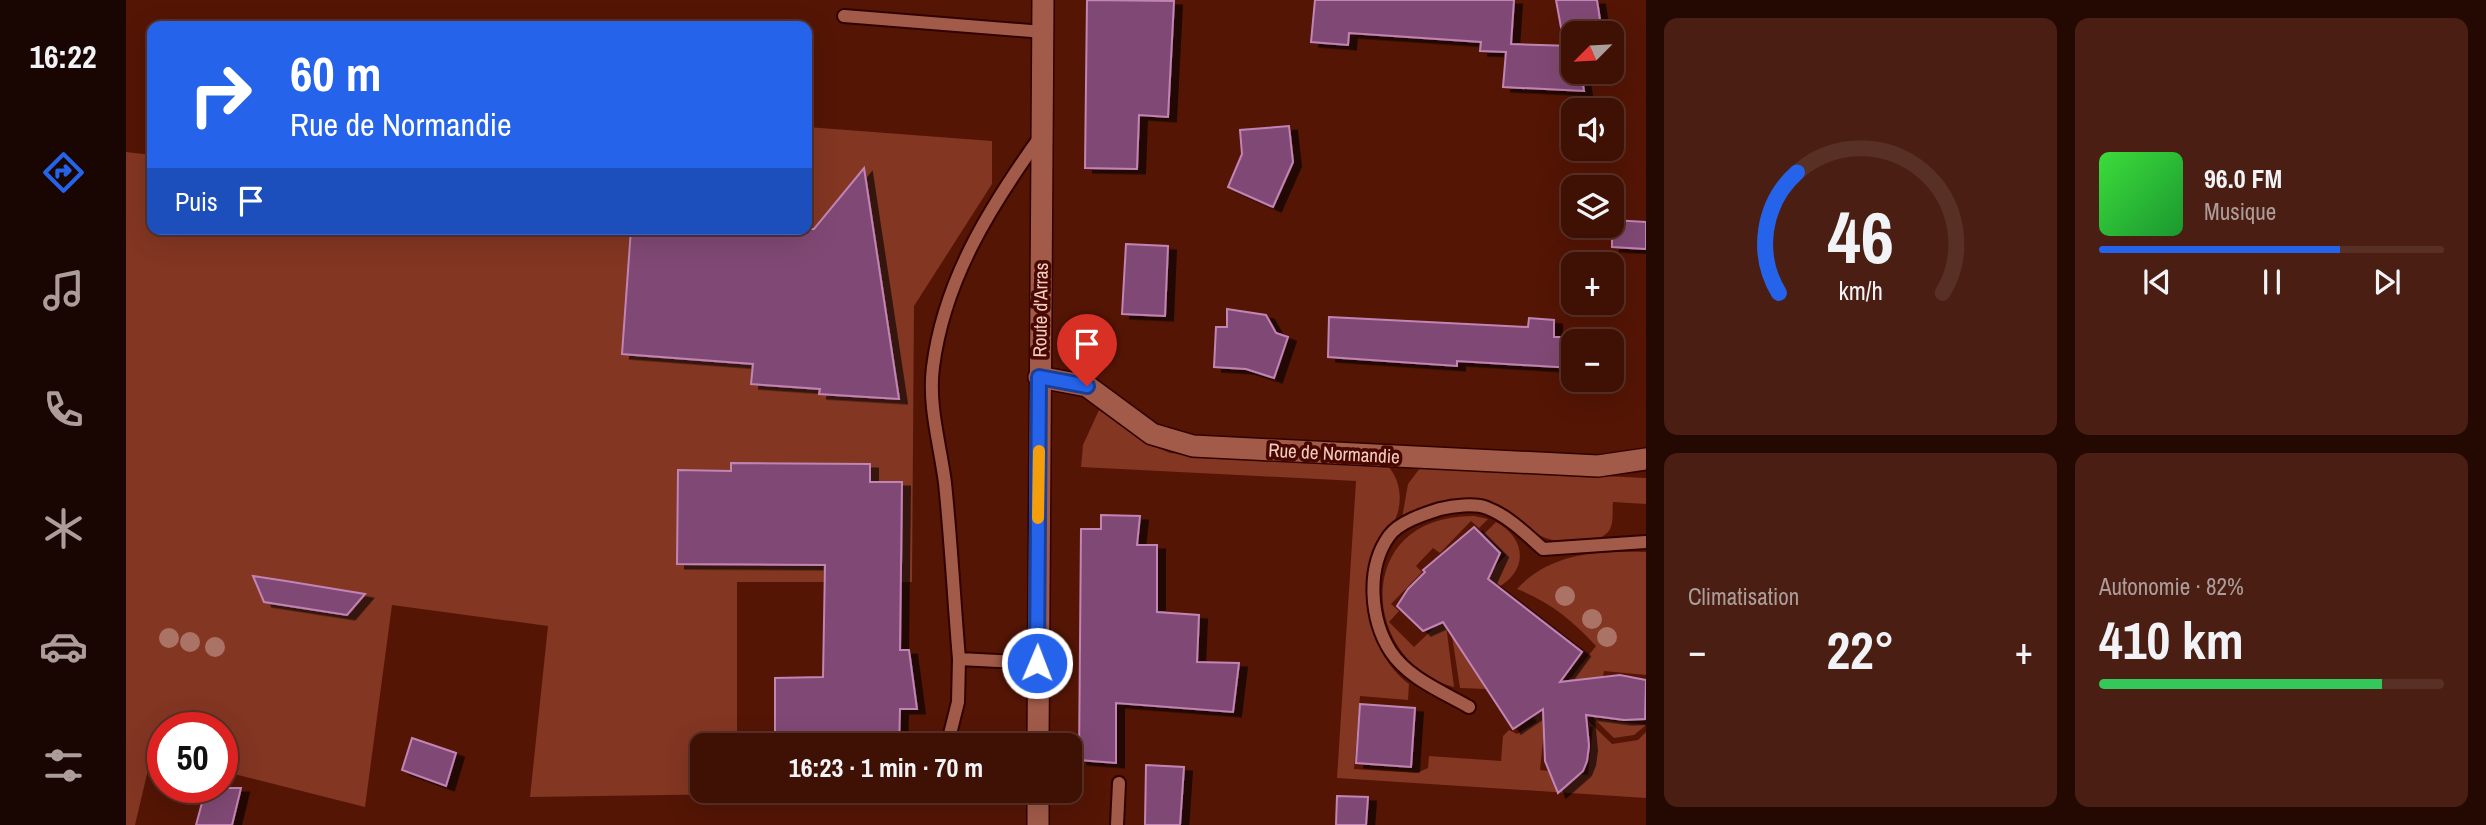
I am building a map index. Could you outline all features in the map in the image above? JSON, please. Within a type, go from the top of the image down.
[{"type":"main road","name":"Route d'Arras","points":[[1038,733],[1043,0]]},
{"type":"main road","name":"Rue de Normandie","points":[[1039,377],[1087,386],[1152,434],[1193,446],[1598,466],[1646,458]]},
{"type":"main road","points":[[1038,803],[1038,825]]},
{"type":"lane","points":[[844,16],[1042,32]]},
{"type":"lane","points":[[950,733],[958,702],[959,659],[945,481],[933,415],[932,369],[939,331],[957,275],[993,203],[1042,134]]},
{"type":"lane","points":[[1469,707],[1419,679],[1392,653],[1384,636],[1374,594],[1375,562],[1390,534],[1431,512],[1450,507],[1485,507],[1515,525],[1543,549],[1646,542]]},
{"type":"lane","points":[[959,659],[1037,663]]},
{"type":"lane","points":[[1117,825],[1119,783]]},
{"type":"shaded area","points":[[812,127],[992,141],[992,184],[914,306],[912,582],[737,582],[737,733],[690,733],[690,795],[530,797],[548,626],[392,605],[365,807],[238,775],[238,712],[147,712],[147,774],[135,825],[126,825],[126,152],[147,154],[147,235],[812,235]]},
{"type":"shaded area","points":[[1099,410],[1142,441],[1170,453],[1387,465],[1392,471],[1396,478],[1400,502],[1396,518],[1372,556],[1368,573],[1368,608],[1378,643],[1386,658],[1409,684],[1408,700],[1360,696],[1354,769],[1417,773],[1428,768],[1429,756],[1501,761],[1503,736],[1509,730],[1517,734],[1537,722],[1533,716],[1556,701],[1545,721],[1540,770],[1588,775],[1593,727],[1574,724],[1575,708],[1612,744],[1638,740],[1646,732],[1646,798],[1337,778],[1356,481],[1081,467],[1083,445]]},
{"type":"shaded area","points":[[1420,468],[1646,478],[1646,504],[1613,502],[1611,526],[1605,535],[1577,542],[1546,538],[1502,506],[1470,499],[1435,503],[1402,518],[1408,484]]},
{"type":"shaded area","points":[[1474,516],[1488,519],[1479,528],[1471,521],[1440,553],[1433,548],[1416,566],[1422,572],[1391,604],[1399,611],[1389,622],[1414,647],[1459,604],[1446,625],[1454,687],[1423,673],[1401,650],[1387,623],[1383,592],[1388,564],[1405,539],[1433,522]]},
{"type":"shaded area","points":[[1496,522],[1514,537],[1520,556],[1514,574],[1495,589],[1481,582],[1506,555],[1484,534]]},
{"type":"shaded area","points":[[1646,552],[1646,675],[1604,671],[1603,677],[1599,677],[1598,690],[1566,684],[1596,646],[1560,613],[1517,589],[1545,567],[1576,556]]},
{"type":"shaded area","points":[[1452,636],[1487,689],[1460,688]]},
{"type":"shaded area","points":[[1576,701],[1600,709],[1599,719],[1646,725],[1634,735],[1614,738]]},
{"type":"building","points":[[1087,0],[1174,1],[1168,117],[1139,115],[1137,169],[1085,168]]},
{"type":"building","points":[[1315,0],[1514,0],[1511,44],[1561,46],[1561,84],[1583,84],[1584,91],[1503,87],[1506,52],[1480,51],[1481,42],[1349,33],[1348,45],[1311,42]]},
{"type":"building","points":[[1556,0],[1597,0],[1600,21],[1561,21],[1561,28]]},
{"type":"building","points":[[1289,126],[1293,162],[1273,207],[1228,187],[1242,154],[1240,130]]},
{"type":"building","points":[[864,168],[899,399],[819,394],[820,389],[751,384],[753,364],[622,354],[631,235],[812,235]]},
{"type":"building","points":[[1624,221],[1646,222],[1646,249],[1612,247],[1612,238],[1624,238]]},
{"type":"building","points":[[1126,244],[1168,246],[1165,316],[1122,314]]},
{"type":"building","points":[[1227,309],[1266,315],[1276,333],[1288,337],[1274,378],[1246,369],[1214,367],[1216,327],[1227,327]]},
{"type":"building","points":[[1329,317],[1528,327],[1529,318],[1554,320],[1554,337],[1561,337],[1561,367],[1457,361],[1457,366],[1328,357]]},
{"type":"building","points":[[731,463],[870,464],[870,482],[902,482],[900,650],[909,650],[917,709],[900,709],[899,733],[775,733],[775,678],[823,677],[825,565],[677,564],[678,470],[731,471]]},
{"type":"building","points":[[1101,515],[1140,516],[1137,545],[1157,545],[1157,612],[1199,615],[1197,662],[1239,663],[1233,712],[1116,703],[1116,763],[1082,760],[1082,733],[1079,733],[1081,529],[1101,529]]},
{"type":"building","points":[[1474,527],[1500,553],[1488,579],[1582,652],[1560,682],[1620,675],[1646,680],[1645,719],[1624,720],[1586,715],[1589,746],[1587,761],[1583,771],[1558,793],[1545,761],[1543,709],[1513,729],[1443,622],[1423,631],[1397,606],[1408,589],[1425,572],[1423,570]]},
{"type":"building","points":[[253,576],[365,594],[347,615],[264,602]]},
{"type":"building","points":[[1360,704],[1415,708],[1411,767],[1356,763]]},
{"type":"building","points":[[412,738],[456,753],[446,786],[402,770]]},
{"type":"building","points":[[1146,765],[1184,767],[1180,825],[1145,825]]},
{"type":"building","points":[[1337,796],[1368,797],[1366,825],[1336,825]]},
{"type":"building","points":[[202,803],[237,803],[232,825],[196,825]]},
{"type":"slow traffic","points":[[1038,518],[1039,451]]},
{"type":"route","points":[[1037,663],[1039,377],[1087,386]]}]
